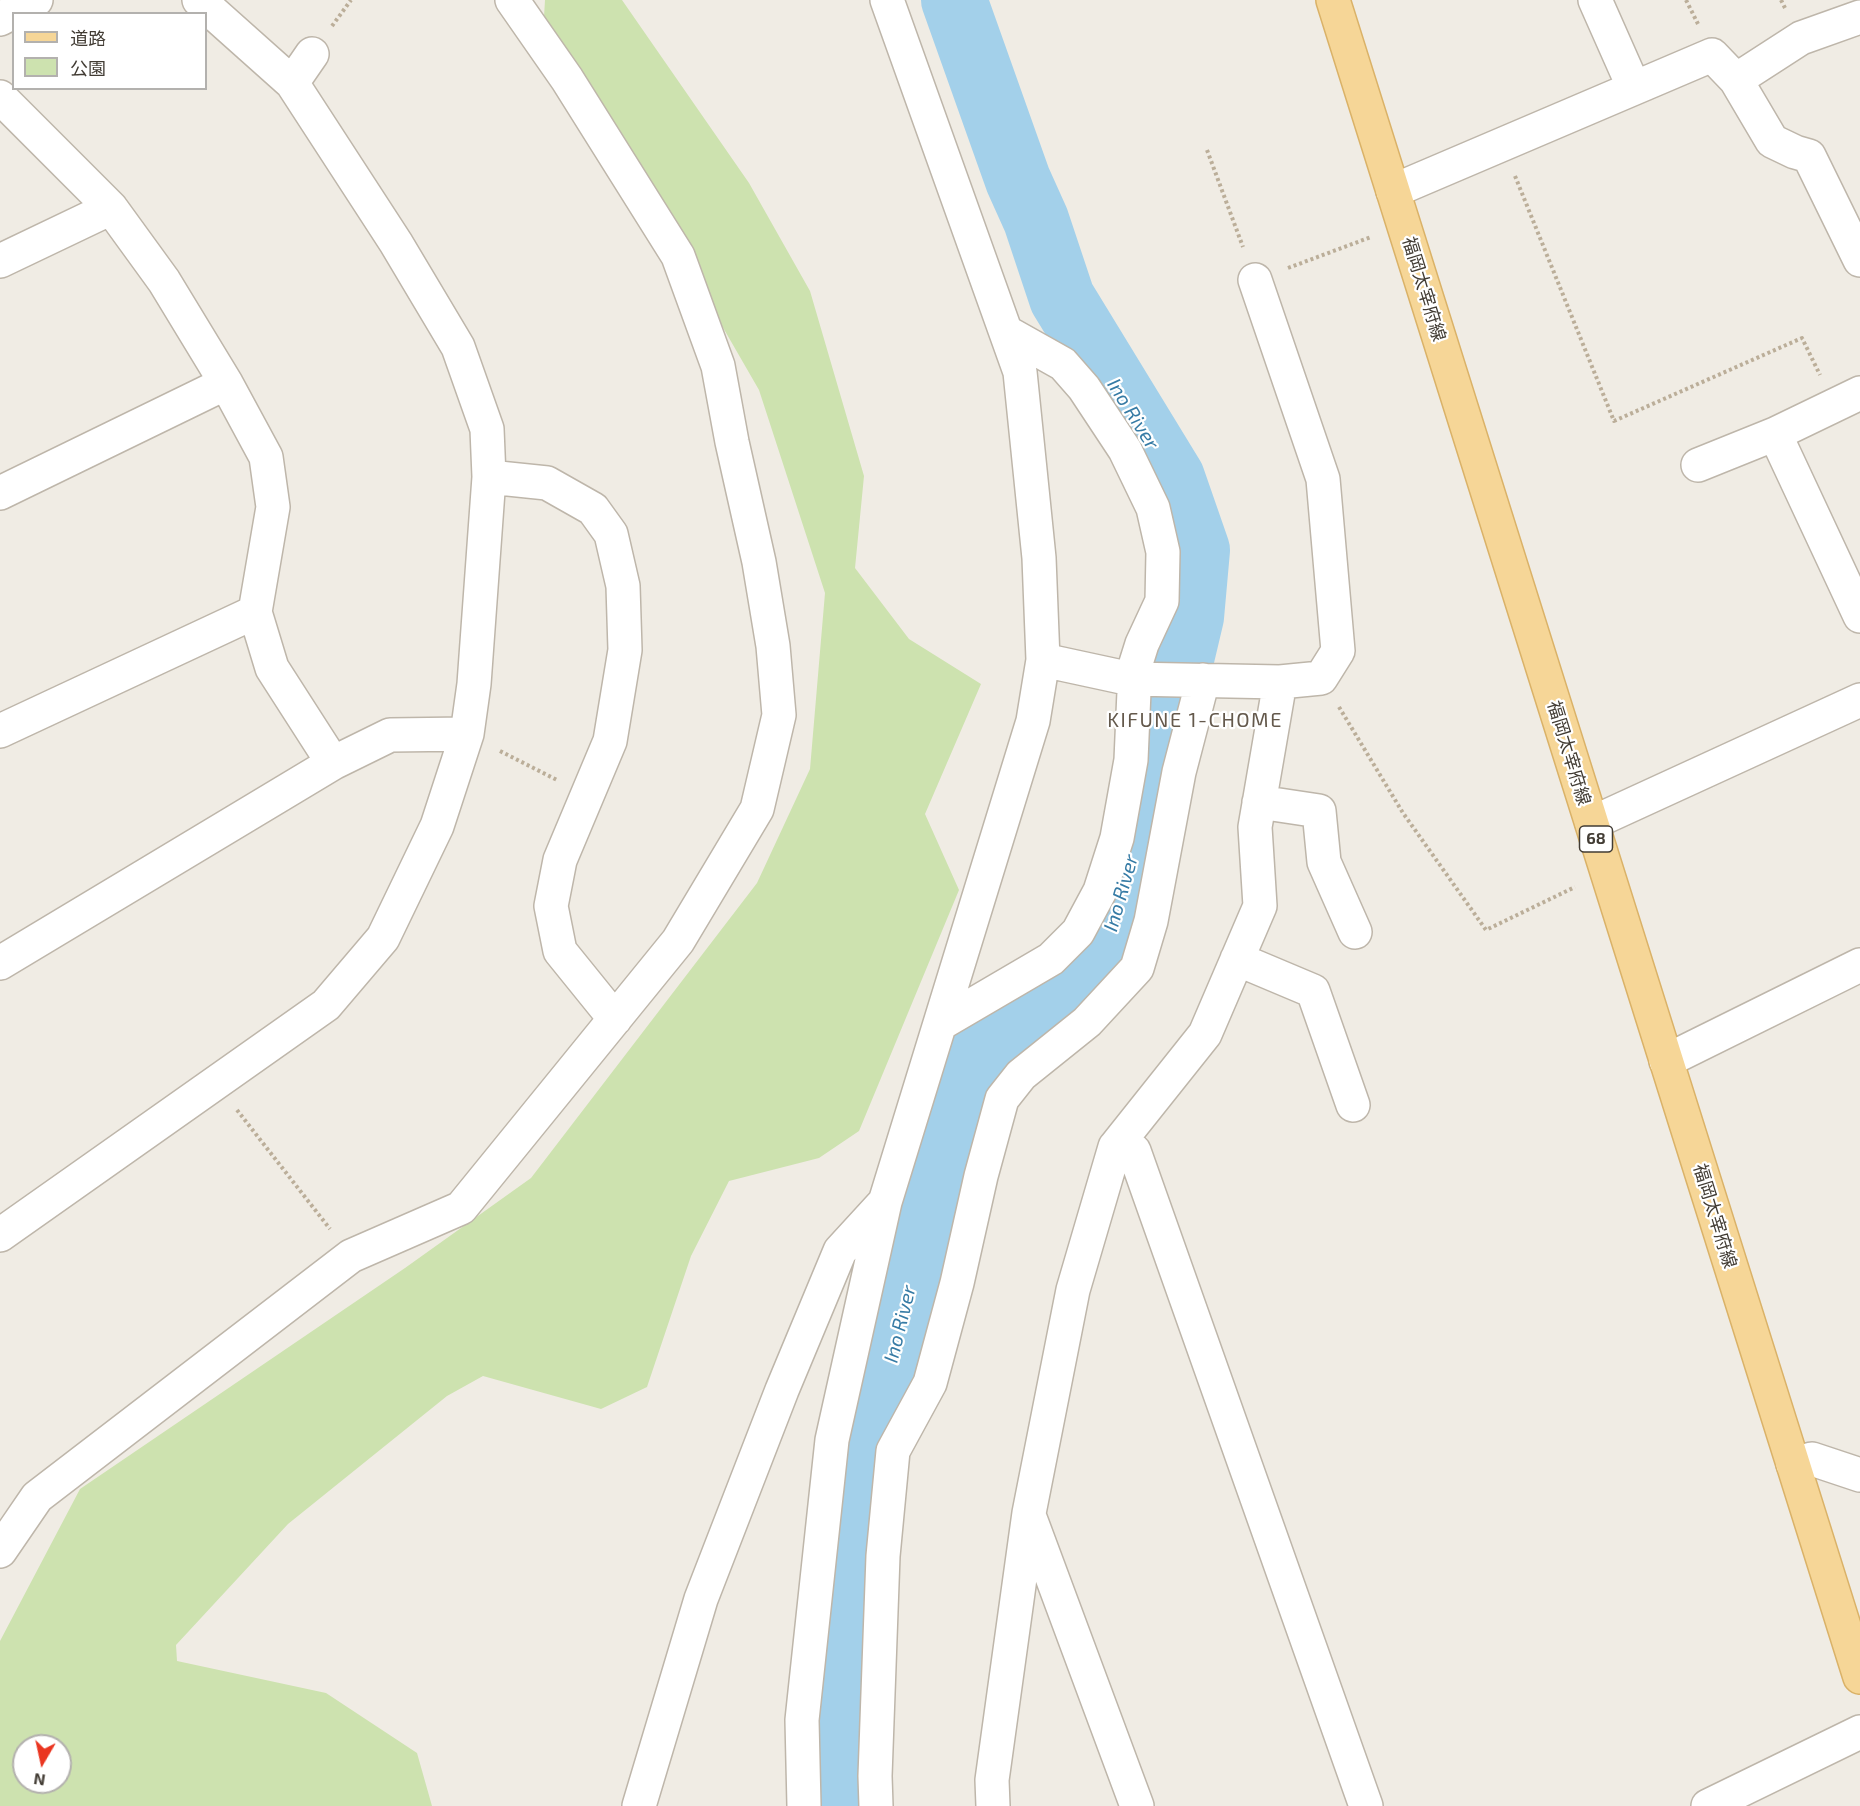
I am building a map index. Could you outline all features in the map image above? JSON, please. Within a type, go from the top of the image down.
[{"type":"main road","name":"福岡太宰府線","points":[[1333,0],[1860,1677]]},
{"type":"street","points":[[13,12],[36,0]]},
{"type":"street","points":[[0,1235],[326,1005],[383,938],[437,826],[467,734],[474,684],[489,477],[487,429],[458,347],[396,243],[292,83],[199,0]]},
{"type":"street","points":[[0,1551],[37,1497],[351,1256],[461,1208],[678,941],[757,809],[779,715],[773,646],[759,562],[732,442],[718,366],[678,256],[567,79],[512,0]]},
{"type":"street","points":[[804,1806],[802,1720],[832,1440],[885,1202],[1033,721],[1043,660],[1039,558],[1020,372],[887,0]]},
{"type":"street","points":[[1595,0],[1634,88]]},
{"type":"street","points":[[1737,80],[1801,38],[1860,17]]},
{"type":"street","points":[[292,83],[312,54]]},
{"type":"street","points":[[1393,191],[1712,55],[1737,80],[1772,141],[1809,156],[1860,260]]},
{"type":"street","points":[[0,97],[111,208],[164,281],[226,383],[266,457],[273,507],[255,612],[272,668],[333,763]]},
{"type":"street","points":[[0,261],[111,208]]},
{"type":"street","points":[[1043,660],[1131,679],[1281,681],[1321,678],[1338,651],[1323,479],[1255,280]]},
{"type":"street","points":[[940,1024],[1051,958],[1078,932],[1100,891],[1117,838],[1131,760],[1134,691],[1131,679],[1142,644],[1162,600],[1162,552],[1153,508],[1125,450],[1084,388],[1063,364],[1006,332]]},
{"type":"street","points":[[0,493],[226,383]]},
{"type":"street","points":[[1698,465],[1775,434],[1847,399]]},
{"type":"street","points":[[1775,434],[1860,616]]},
{"type":"street","points":[[489,477],[547,483],[593,509],[611,534],[623,586],[625,650],[610,741],[560,860],[551,906],[560,951],[615,1019]]},
{"type":"street","points":[[0,731],[255,612]]},
{"type":"street","points":[[876,1806],[875,1776],[883,1556],[893,1451],[930,1383],[1002,1099],[1021,1075],[1087,1022],[1137,968],[1151,921],[1179,772],[1203,680]]},
{"type":"street","points":[[993,1806],[992,1780],[1029,1513],[1073,1290],[1115,1147],[1205,1034],[1260,906],[1255,827],[1281,681]]},
{"type":"street","points":[[1592,824],[1860,700]]},
{"type":"street","points":[[0,963],[333,763],[390,735],[467,734]]},
{"type":"street","points":[[1259,802],[1319,811],[1324,862],[1355,932]]},
{"type":"street","points":[[1237,959],[1313,991],[1353,1105]]},
{"type":"street","points":[[1666,1061],[1860,965]]},
{"type":"street","points":[[1115,1147],[1134,1151],[1366,1806]]},
{"type":"street","points":[[639,1806],[700,1599],[782,1390],[840,1251],[885,1202]]},
{"type":"street","points":[[1793,1464],[1812,1459],[1860,1475]]},
{"type":"street","points":[[1029,1513],[1137,1806]]},
{"type":"street","points":[[1708,1806],[1860,1732]]},
{"type":"path","points":[[1503,144],[1614,421],[1802,338],[1847,399]]},
{"type":"path","points":[[1207,150],[1255,280],[1404,225]]},
{"type":"path","points":[[1321,678],[1403,813],[1486,930],[1607,871]]},
{"type":"path","points":[[467,734],[586,795]]},
{"type":"path","points":[[216,1082],[351,1256]]},
{"type":"green space","points":[[545,0],[622,0],[749,183],[810,291],[864,476],[855,568],[909,639],[981,684],[925,814],[959,890],[859,1131],[819,1158],[729,1181],[691,1256],[647,1387],[601,1409],[483,1376],[447,1396],[288,1524],[176,1645],[177,1661],[326,1693],[417,1753],[432,1806],[0,1806],[0,1641],[80,1489],[405,1268],[531,1178],[757,883],[810,769],[825,593],[759,390],[544,17]]},
{"type":"waterway","name":"Ino River","points":[[838,1806],[833,1740],[867,1450],[962,1084],[994,1036],[1088,966],[1113,934],[1136,849],[1191,617],[1197,550],[1172,478],[1062,298],[1036,220],[1018,180],[954,0]]},
{"type":"district","name":"KIFUNE 1-CHOME","points":[[1195,720]]}]
